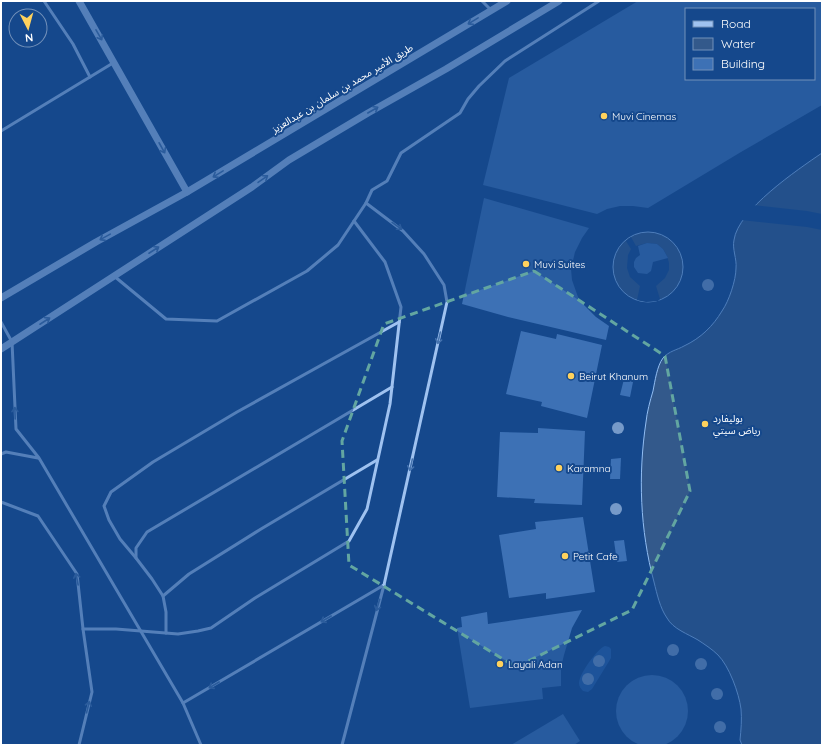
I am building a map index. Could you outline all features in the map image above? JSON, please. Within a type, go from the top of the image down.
[{"type":"street","points":[[79,1],[187,192]]},
{"type":"street","name":"طريق الأمير محمد بن سلمان بن عبدالعزيز","points":[[1,298],[96,242],[187,192],[507,1]]},
{"type":"street","points":[[1,349],[245,191],[289,160],[559,1]]},
{"type":"lane","points":[[44,1],[73,44],[90,77]]},
{"type":"lane","points":[[482,1],[491,10]]},
{"type":"lane","points":[[114,276],[166,319],[217,321],[306,271],[338,245],[366,203],[372,190],[387,181],[401,152],[460,113],[468,99],[479,86],[505,61],[599,1]]},
{"type":"lane","points":[[1,131],[114,62]]},
{"type":"lane","points":[[342,745],[384,585],[447,302],[444,285],[424,254],[403,231],[366,203]]},
{"type":"lane","points":[[83,629],[140,630],[178,634],[211,628],[255,598],[349,540],[367,509],[390,404],[400,308],[385,262],[354,221]]},
{"type":"lane","points":[[1,322],[12,342],[16,429],[39,458],[140,630],[183,704],[201,745]]},
{"type":"lane","points":[[166,632],[166,612],[163,596],[152,579],[120,539],[109,520],[104,506],[111,492],[153,462],[236,412],[399,322]]},
{"type":"lane","points":[[136,558],[136,548],[147,532],[392,387]]},
{"type":"lane","points":[[1,454],[6,452],[39,458]]},
{"type":"lane","points":[[163,596],[189,574],[377,460]]},
{"type":"lane","points":[[1,502],[38,516],[77,574],[92,692],[79,745]]},
{"type":"lane","points":[[183,704],[384,585]]},
{"type":"highlighted area","points":[[534,271],[665,356],[690,491],[632,610],[516,667],[349,565],[342,441],[384,324]]},
{"type":"shaded area","points":[[605,646],[611,649],[611,658],[592,689],[588,692],[583,691],[579,683],[582,674],[593,657]]},
{"type":"water","points":[[822,153],[822,745],[742,745],[740,740],[740,703],[733,680],[726,666],[718,655],[711,649],[673,625],[662,610],[649,562],[643,522],[641,482],[646,418],[656,374],[663,358],[670,352],[690,343],[711,327],[725,307],[730,296],[736,273],[734,240],[738,228],[746,216],[770,192],[784,180]]},
{"type":"water","points":[[648,232],[667,238],[677,248],[683,267],[677,286],[667,296],[648,302],[629,296],[619,286],[613,267],[619,248],[629,238]]},
{"type":"pier","points":[[753,205],[822,214],[822,230],[741,220]]},
{"type":"pier","points":[[631,237],[636,246],[647,243],[657,244],[663,249],[667,256],[669,270],[665,278],[656,286],[660,299],[658,301],[646,302],[637,300],[640,286],[630,277],[627,268],[628,255],[631,249],[626,241]]},
{"type":"building","points":[[638,1],[822,1],[822,105],[648,208],[620,206],[607,209],[597,214],[483,185],[509,78]]},
{"type":"building","points":[[484,198],[589,228],[575,252],[571,269],[572,280],[578,297],[583,304],[596,317],[609,326],[606,340],[508,317],[462,304]]},
{"type":"building","points":[[647,243],[657,244],[663,249],[668,258],[653,262],[651,271],[647,274],[638,273],[634,267],[634,262],[640,255],[638,246]]},
{"type":"building","points":[[521,331],[556,339],[557,334],[602,345],[587,418],[541,406],[542,402],[506,394]]},
{"type":"building","points":[[625,375],[634,377],[630,397],[620,395]]},
{"type":"building","points":[[538,428],[585,431],[582,505],[534,503],[535,499],[497,497],[500,432],[538,433]]},
{"type":"building","points":[[621,458],[620,479],[610,479],[611,459]]},
{"type":"building","points":[[583,517],[595,592],[546,599],[546,593],[509,598],[499,535],[536,529],[535,522]]},
{"type":"building","points":[[624,540],[627,561],[617,562],[614,541]]},
{"type":"building","points":[[582,610],[572,628],[564,655],[561,667],[561,686],[542,688],[543,699],[470,708],[457,628],[462,627],[461,617],[487,612],[488,624]]},
{"type":"building","points":[[645,675],[659,675],[666,677],[678,685],[686,697],[688,711],[686,725],[678,737],[666,745],[659,747],[645,747],[638,745],[626,737],[618,725],[616,718],[616,704],[618,697],[626,685],[638,677]]},
{"type":"building","points":[[563,714],[580,741],[574,745],[511,745]]},
{"type":"place","name":"Muvi Cinemas","points":[[604,116]]},
{"type":"place","name":"Muvi Suites","points":[[526,264]]},
{"type":"place","name":"Beirut Khanum","points":[[571,376]]},
{"type":"place","name":"بوليفارد رياض سيتي","points":[[705,424]]},
{"type":"place","name":"Karamna","points":[[559,468]]},
{"type":"place","name":"Petit Cafe","points":[[565,556]]},
{"type":"place","name":"Layali Adan","points":[[500,664]]}]
